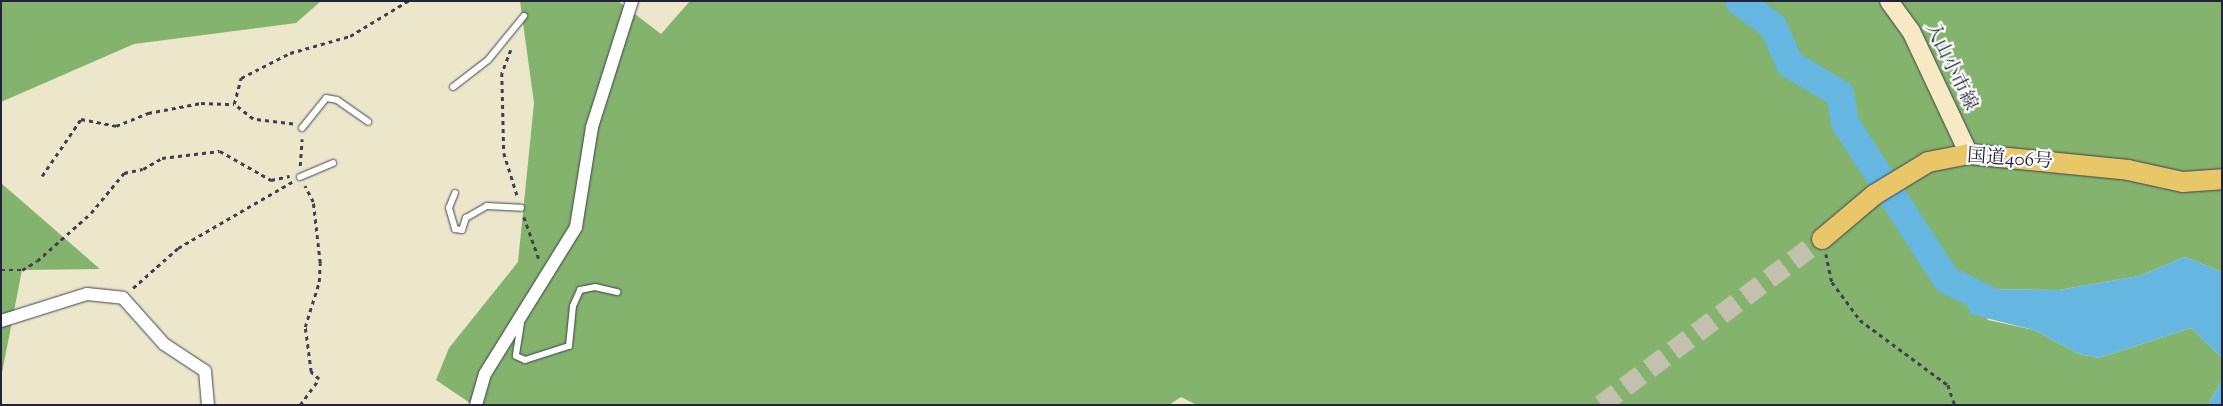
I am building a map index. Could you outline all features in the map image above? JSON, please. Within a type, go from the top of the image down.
[{"type":"highway","name":"国道406号","points":[[1822,239],[1874,196],[1928,162],[1969,154],[2128,170],[2183,182],[2222,179]]},
{"type":"main road","name":"入山小市線","points":[[1888,1],[1911,31],[1969,154]]},
{"type":"street","points":[[476,405],[485,374],[545,272],[576,226],[592,128],[632,1]]},
{"type":"street","points":[[1,321],[87,294],[122,298],[164,344],[205,371],[208,405]]},
{"type":"lane","points":[[453,87],[488,60],[524,16]]},
{"type":"lane","points":[[302,128],[326,98],[337,100],[368,122]]},
{"type":"lane","points":[[300,177],[333,164]]},
{"type":"lane","points":[[455,193],[449,208],[456,229],[462,230],[466,218],[487,206],[521,208]]},
{"type":"lane","points":[[523,310],[516,356],[525,360],[569,346],[573,306],[580,290],[594,287],[617,292]]},
{"type":"path","points":[[234,104],[241,78],[290,53],[350,36],[408,1]]},
{"type":"path","points":[[513,46],[502,73],[504,153],[521,208],[545,272]]},
{"type":"path","points":[[42,176],[80,119],[116,126],[157,112],[201,103],[234,104],[253,119],[302,128],[300,177],[313,202],[320,263],[319,282],[305,327],[311,372],[319,379],[300,405]]},
{"type":"path","points":[[1,270],[22,270],[37,261],[91,213],[124,173],[144,169],[162,158],[220,151],[271,180],[300,177]]},
{"type":"path","points":[[122,298],[178,248],[300,177]]},
{"type":"path","points":[[1822,239],[1832,282],[1860,320],[1948,385],[1955,405]]},
{"type":"green space","points":[[1,1],[321,1],[296,23],[134,44],[1,102]]},
{"type":"green space","points":[[520,1],[618,1],[661,34],[690,1],[2222,1],[2222,272],[2185,257],[2139,276],[2059,290],[1984,289],[1956,281],[1988,320],[2034,330],[2079,354],[2099,358],[2191,328],[2222,358],[2222,380],[2208,405],[1197,405],[1181,397],[1169,405],[473,405],[436,380],[449,348],[518,262],[534,103]]},
{"type":"green space","points":[[1,183],[100,269],[22,270],[1,378]]},
{"type":"water","points":[[2185,257],[2222,272],[2222,358],[2191,328],[2099,358],[2079,354],[2034,330],[1970,314],[1964,296],[1949,286],[1956,281],[1984,289],[2059,290],[2139,276]]},
{"type":"water","points":[[2222,380],[2222,405],[2208,405]]},
{"type":"waterway","points":[[1739,1],[1773,26],[1790,64],[1840,94],[1845,123],[1947,280],[1987,299]]},
{"type":"tunnel","points":[[1601,405],[1822,239]]}]
